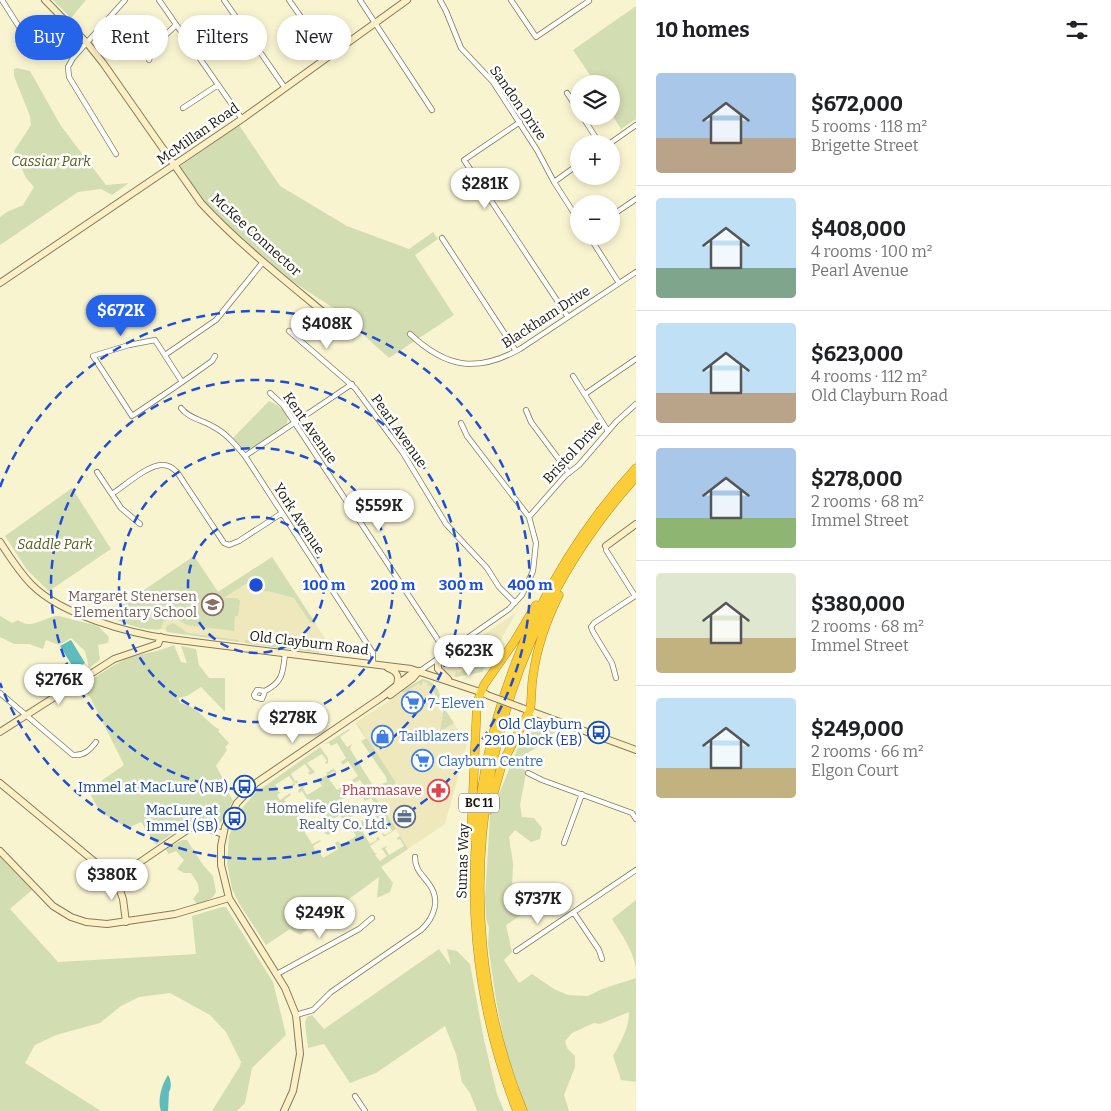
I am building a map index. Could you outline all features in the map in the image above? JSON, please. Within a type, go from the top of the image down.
[{"type":"highway","name":"Sumas Way","points":[[517,1111],[494,1041],[484,1002],[477,952],[474,890],[476,837],[484,770],[496,721],[515,662],[540,607],[574,548],[597,515],[636,468]]},
{"type":"highway","name":"Sumas Way","points":[[523,1111],[502,1048],[491,1000],[484,951],[480,896],[481,844],[487,794],[503,720],[516,679],[538,626],[564,575],[590,535],[636,477]]},
{"type":"highway","points":[[480,896],[487,823],[492,795],[526,709],[536,656],[546,621],[572,570],[625,490]]},
{"type":"highway","points":[[477,952],[472,925],[470,862],[477,703],[484,694],[484,684],[524,625],[562,559],[587,524],[597,515]]},
{"type":"street","points":[[2,0],[15,21]]},
{"type":"street","name":"McKee Connector","points":[[45,0],[88,43],[201,203],[220,224],[263,262],[329,316]]},
{"type":"street","points":[[116,154],[69,77],[68,68],[70,63],[124,0]]},
{"type":"street","points":[[159,0],[242,119]]},
{"type":"street","points":[[224,0],[285,88]]},
{"type":"street","points":[[289,0],[299,15]]},
{"type":"street","points":[[360,0],[432,110]]},
{"type":"street","name":"McMillan Road","points":[[351,40],[407,0]]},
{"type":"street","name":"Sandon Drive","points":[[440,0],[461,48],[493,82],[520,122],[570,207]]},
{"type":"street","points":[[512,0],[536,37],[588,0]]},
{"type":"street","points":[[168,33],[176,25]]},
{"type":"street","name":"McMillan Road","points":[[0,283],[242,119],[324,60]]},
{"type":"street","points":[[183,108],[218,85]]},
{"type":"street","points":[[567,93],[570,98]]},
{"type":"street","points":[[520,122],[464,160],[568,317]]},
{"type":"street","points":[[620,136],[636,125]]},
{"type":"street","points":[[554,182],[570,170]]},
{"type":"street","points":[[620,210],[636,199]]},
{"type":"street","points":[[442,238],[516,351]]},
{"type":"street","points":[[595,245],[619,283]]},
{"type":"street","points":[[165,355],[216,320],[263,262]]},
{"type":"street","name":"Blackham Drive","points":[[410,334],[423,346],[439,356],[461,363],[491,362],[516,351],[636,272]]},
{"type":"street","name":"Pearl Avenue","points":[[289,330],[352,384],[403,453],[446,524],[487,568],[499,587],[515,603]]},
{"type":"street","points":[[182,382],[155,340],[129,345],[93,356],[132,416],[212,362],[215,356]]},
{"type":"street","points":[[585,394],[636,359]]},
{"type":"street","points":[[573,376],[608,431]]},
{"type":"street","points":[[245,456],[352,384]]},
{"type":"street","name":"Kent Avenue","points":[[270,393],[283,405],[444,654]]},
{"type":"street","name":"Bristol Drive","points":[[528,517],[569,473],[579,465],[608,431],[636,404]]},
{"type":"street","name":"York Avenue","points":[[181,408],[185,414],[213,426],[223,433],[233,441],[245,456],[373,653],[373,664]]},
{"type":"street","points":[[526,410],[530,422],[569,473]]},
{"type":"street","points":[[382,698],[387,698],[420,671],[503,614],[515,603],[526,587],[533,571],[536,544],[532,525],[467,436],[462,423]]},
{"type":"street","points":[[112,494],[155,466],[164,464],[169,466],[177,472],[224,543],[229,545],[239,541],[282,513]]},
{"type":"street","points":[[97,472],[125,513],[140,524]]},
{"type":"street","points":[[616,678],[612,663],[592,632],[591,627],[594,623],[635,596],[606,550],[606,546],[636,524]]},
{"type":"street","name":"Old Clayburn Road","points":[[0,542],[24,577],[46,597],[62,607],[133,632],[420,671],[636,750]]},
{"type":"street","points":[[0,732],[114,659],[156,645],[161,637]]},
{"type":"street","points":[[266,691],[274,686],[282,676],[285,654]]},
{"type":"street","points":[[444,654],[438,664],[438,669],[451,681]]},
{"type":"street","points":[[382,665],[397,673],[397,684]]},
{"type":"street","points":[[284,1111],[293,1091],[300,1054],[296,1015],[277,974],[229,898],[221,865],[224,834],[238,803],[248,790],[382,698],[410,674],[420,671]]},
{"type":"street","points":[[0,693],[73,755],[86,753],[96,742]]},
{"type":"street","points":[[528,773],[542,780],[632,813],[636,819]]},
{"type":"street","points":[[0,783],[107,872],[115,876],[123,899],[126,922]]},
{"type":"street","points":[[564,843],[582,794]]},
{"type":"street","points":[[115,876],[127,871],[190,828],[201,826],[224,834]]},
{"type":"street","points":[[0,851],[49,902],[66,915],[96,924],[126,922],[187,912],[229,898]]},
{"type":"street","points":[[296,1015],[318,1007],[331,992],[421,930],[429,921],[434,910],[435,895],[430,884],[418,872],[415,857]]},
{"type":"street","points":[[516,951],[636,870]]},
{"type":"street","points":[[574,912],[599,950],[602,959]]},
{"type":"street","points":[[277,974],[359,929],[372,918]]},
{"type":"street","points":[[355,1096],[365,1111]]},
{"type":"shaded area","name":"Margaret Stenersen Elementary School","points":[[194,556],[218,592],[272,557],[335,654],[278,648],[157,630],[139,627],[106,616]]},
{"type":"shaded area","points":[[516,613],[482,672],[456,677],[446,674],[441,666],[444,661]]},
{"type":"shaded area","name":"Clayburn Centre","points":[[422,679],[432,683],[439,690],[441,703],[467,744],[445,824],[408,849],[375,796],[395,783],[355,723]]},
{"type":"green space","points":[[53,0],[86,0],[74,15],[68,15]]},
{"type":"green space","points":[[636,6],[636,119],[621,129],[618,125],[620,75],[590,75],[573,50]]},
{"type":"green space","name":"Cassiar Park","points":[[14,69],[30,71],[61,126],[106,185],[129,183],[112,195],[101,189],[78,192],[0,245],[0,217],[23,205],[34,187],[26,178],[14,151],[31,125],[30,116],[14,76]]},
{"type":"green space","points":[[239,125],[280,186],[347,226],[409,249],[433,232],[438,239],[415,255],[454,315],[389,358],[335,309],[287,278],[221,221],[202,200],[179,167]]},
{"type":"green space","points":[[269,401],[284,411],[288,418],[287,422],[285,426],[250,449],[245,450],[233,438]]},
{"type":"green space","name":"Saddle Park","points":[[72,488],[111,549],[49,591],[27,570],[5,536]]},
{"type":"green space","points":[[194,556],[218,592],[272,557],[316,624],[310,622],[294,598],[252,589],[249,582],[223,598],[237,598],[240,601],[238,616],[235,616],[234,631],[187,625],[174,617],[165,620],[161,629],[154,630],[133,626],[106,616]]},
{"type":"green space","points":[[0,616],[12,623],[18,620],[23,623],[33,624],[59,616],[98,626],[109,637],[108,643],[98,645],[100,660],[89,668],[85,651],[71,638],[59,645],[46,640],[43,649],[29,644],[14,644],[0,637]]},
{"type":"green space","points":[[173,623],[188,633],[239,640],[238,642],[167,632],[167,626]]},
{"type":"green space","points":[[245,640],[318,650],[319,653],[245,643]]},
{"type":"green space","points":[[174,645],[181,662],[187,663],[181,646],[196,649],[199,665],[209,678],[225,678],[225,712],[201,687],[187,696],[178,698],[180,703],[196,710],[220,730],[218,731],[229,743],[225,747],[227,750],[216,766],[230,791],[228,792],[233,801],[220,824],[214,825],[192,820],[156,845],[141,822],[128,828],[100,812],[88,790],[124,765],[91,699],[82,686],[112,666],[125,660]]},
{"type":"green space","points":[[483,663],[485,666],[482,672],[455,677],[456,670],[458,673]]},
{"type":"green space","points":[[422,679],[427,680],[436,687],[441,703],[430,685],[427,687],[428,683],[423,681],[421,686],[419,683],[410,689],[411,692],[400,692]]},
{"type":"green space","points":[[444,708],[454,723],[442,729],[439,737]]},
{"type":"green space","points":[[356,723],[360,727],[396,783],[375,797],[396,829],[384,837],[383,833],[385,835],[392,831],[383,816],[377,819],[375,816],[380,812],[371,798],[365,801],[363,798],[369,794],[360,780],[354,783],[352,780],[358,776],[348,761],[343,765],[341,762],[346,758],[337,743],[331,746],[329,743],[325,744],[349,729],[340,737],[347,747],[352,744],[350,749],[374,787],[387,782],[386,777],[361,741],[367,738]]},
{"type":"green space","points":[[550,728],[556,730],[543,743],[520,759],[526,773],[520,805],[522,817],[534,818],[542,828],[540,839],[531,842],[515,830],[509,837],[513,863],[512,895],[516,900],[540,888],[549,900],[541,908],[521,915],[506,925],[512,952],[504,960],[519,983],[532,974],[554,989],[568,995],[588,996],[602,989],[636,978],[636,1082],[621,1080],[613,1056],[626,1029],[629,1012],[600,1024],[594,1023],[572,1033],[565,1041],[567,1048],[575,1056],[575,1067],[564,1095],[569,1111],[527,1111],[505,1047],[488,945],[489,928],[486,918],[485,898],[490,816],[521,740],[529,733]]},
{"type":"green space","points":[[320,747],[328,758],[328,763],[326,764],[325,762],[327,761],[322,754],[307,763],[315,772],[310,775],[308,773],[310,771],[305,764],[291,774],[295,781],[297,780],[298,782],[296,784],[294,780],[295,785],[293,786],[292,784],[294,783],[289,776],[275,785],[279,792],[281,792],[277,795],[280,800],[290,793],[291,795],[284,800],[294,814],[299,811],[301,814],[296,818],[301,826],[307,822],[309,825],[303,829],[312,844],[321,841],[313,846],[315,851],[318,849],[323,858],[338,849],[335,843],[338,841],[342,845],[356,836],[353,831],[362,826],[361,821],[363,820],[367,826],[361,829],[370,844],[377,840],[376,838],[378,837],[380,839],[370,846],[377,853],[375,855],[380,861],[387,856],[381,849],[386,846],[385,848],[389,855],[404,846],[400,839],[398,840],[397,838],[400,836],[408,849],[381,867],[393,883],[390,892],[377,898],[379,877],[300,935],[290,929],[266,945],[232,889],[227,863],[229,836],[239,812],[255,793]]},
{"type":"green space","points":[[332,767],[337,772],[334,771],[327,776],[337,790],[344,786],[344,783],[346,786],[343,788],[344,790],[348,788],[349,791],[346,793],[348,795],[351,793],[352,796],[349,795],[342,799],[352,814],[359,810],[359,807],[362,813],[359,816],[357,813],[344,821],[340,815],[326,824],[329,832],[333,833],[328,835],[324,833],[328,830],[320,819],[327,814],[318,799],[310,804],[302,791],[299,793],[298,791],[303,785],[307,795],[322,786],[317,778],[320,779],[327,775],[326,773],[333,769]]},
{"type":"green space","points":[[182,840],[187,840],[203,865],[213,876],[216,892],[213,897],[200,905],[193,899],[199,891],[198,884],[191,873],[184,873],[177,869],[184,860],[176,851],[168,854],[166,849]]},
{"type":"green space","points":[[0,857],[32,890],[10,909],[58,962],[196,954],[192,916],[226,907],[273,982],[286,1035],[252,1068],[245,1103],[237,1111],[212,1111],[241,1062],[226,1032],[210,1015],[170,993],[139,997],[121,1006],[100,1023],[56,1035],[35,1045],[25,1063],[101,1111],[0,1111]]},
{"type":"green space","points":[[636,900],[636,969],[630,949],[612,919]]},
{"type":"green space","points":[[439,949],[451,966],[447,949],[457,951],[470,964],[484,1040],[497,1094],[504,1111],[477,1111],[470,1093],[462,1082],[456,1054],[445,1026],[376,1073],[350,1083],[324,1044],[308,1048],[305,1023],[307,1017],[312,1015],[324,1029]]},
{"type":"water","points":[[71,640],[85,663],[75,670],[60,646]]},
{"type":"water","points":[[168,1075],[171,1086],[168,1111],[161,1111],[161,1092]]},
{"type":"place","name":"Margaret Stenersen Elementary School","points":[[213,604]]},
{"type":"place","name":"7-Eleven","points":[[412,703]]},
{"type":"place","name":"Old Clayburn 2910 block (EB)","points":[[598,732]]},
{"type":"place","name":"Tailblazers","points":[[383,736]]},
{"type":"place","name":"Clayburn Centre","points":[[422,761]]},
{"type":"place","name":"Immel at MacLure (NB)","points":[[244,787]]},
{"type":"place","name":"Pharmasave","points":[[438,790]]},
{"type":"place","name":"Homelife Glenayre Realty Co. Ltd.","points":[[404,816]]},
{"type":"place","name":"MacLure at Immel (SB)","points":[[234,818]]}]
